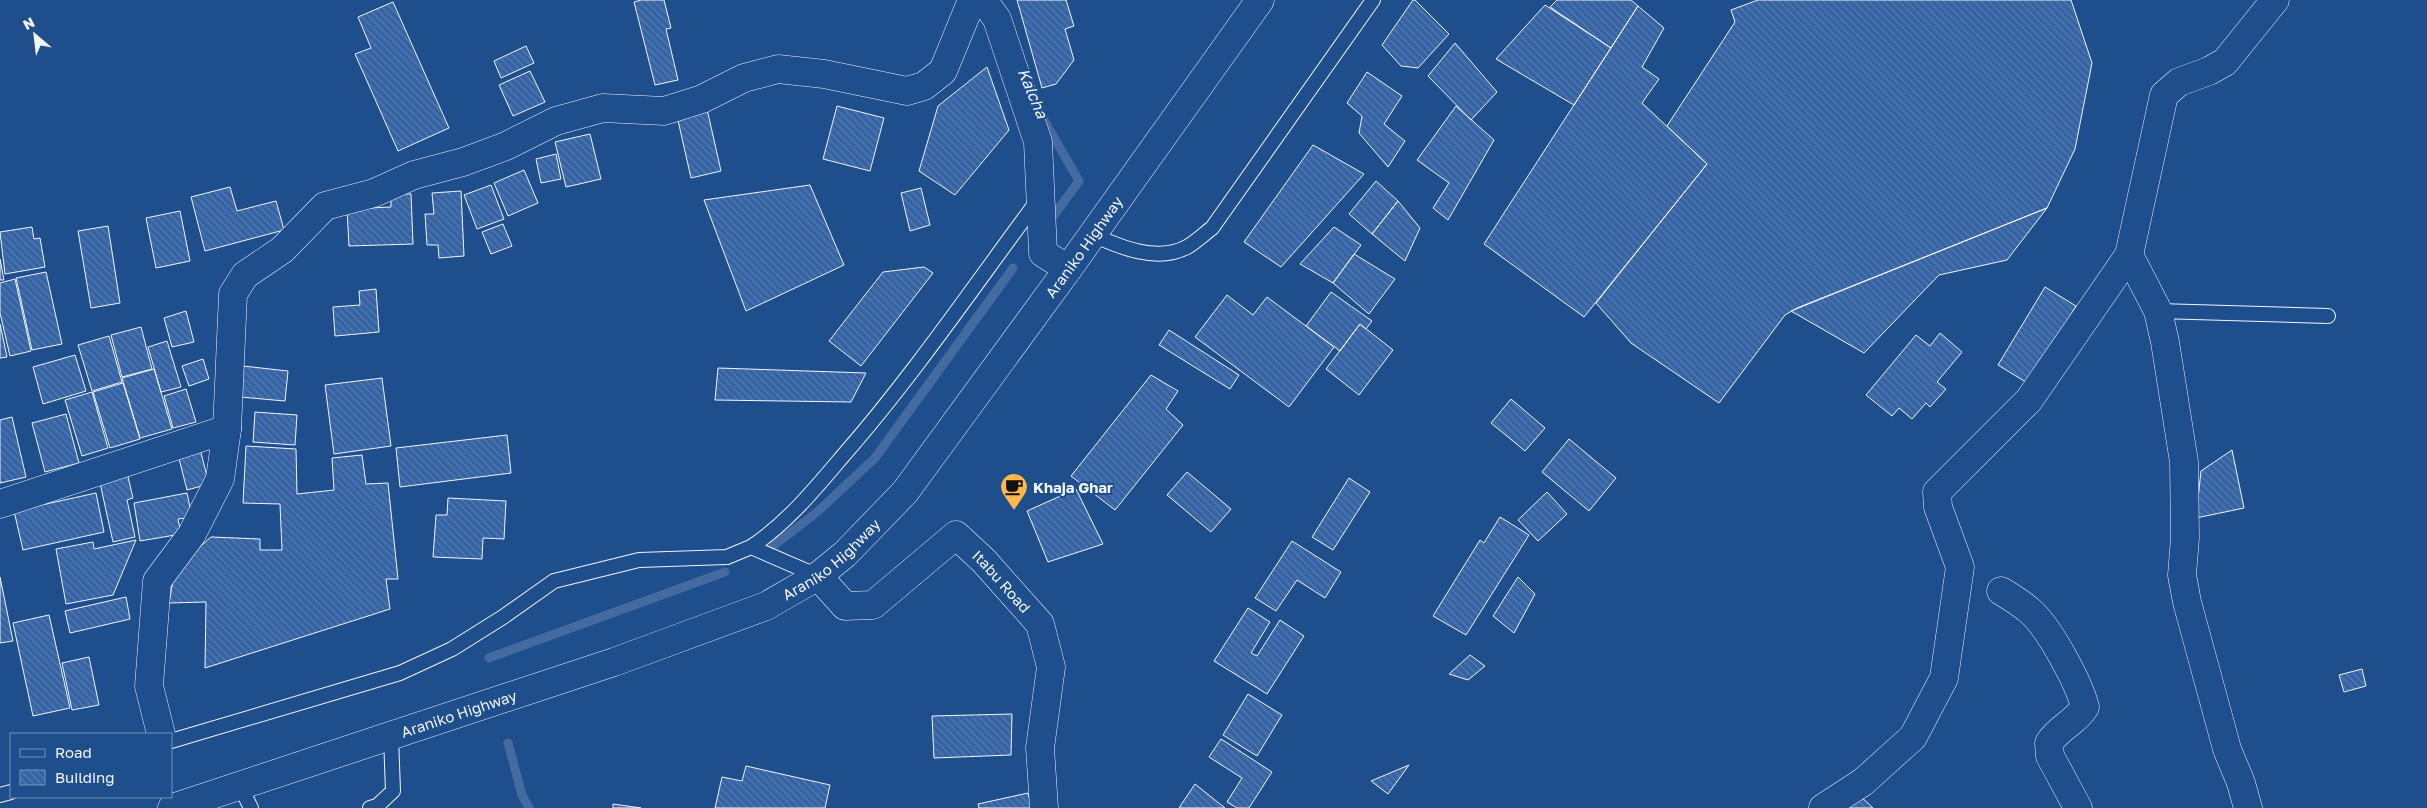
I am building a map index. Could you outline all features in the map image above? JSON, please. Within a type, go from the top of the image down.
[{"type":"main road","points":[[161,733],[149,686],[157,581],[192,534],[220,479],[227,429],[233,294],[245,275],[282,250],[326,206],[374,193],[414,175],[472,159],[506,146],[556,121],[603,108],[664,111],[702,100],[744,78],[778,69],[824,74],[907,91],[924,86],[943,71],[972,0]]},
{"type":"main road","points":[[983,0],[997,19],[1038,142],[1043,253],[1068,269]]},
{"type":"main road","name":"Araniko Highway","points":[[172,808],[246,797],[391,737],[614,662],[766,606],[818,576],[845,554],[905,492],[1093,235],[1260,0]]},
{"type":"main road","points":[[1823,808],[1863,782],[1913,737],[1944,678],[1960,568],[1938,507],[1937,492],[2029,400],[2129,255],[2164,95],[2179,82],[2225,62],[2275,0]]},
{"type":"main road","points":[[2129,255],[2158,311],[2173,384],[2184,462],[2185,538],[2182,575],[2186,602],[2212,687],[2227,749],[2248,808]]},
{"type":"main road","points":[[0,504],[227,429]]},
{"type":"main road","name":"Itabu Road","points":[[818,576],[845,606],[873,605],[956,535],[984,561],[1040,624],[1052,667],[1040,748],[1044,808]]},
{"type":"main road","points":[[2002,591],[2031,612],[2050,635],[2082,694],[2085,707],[2078,719],[2056,731],[2048,743],[2050,756],[2078,808]]},
{"type":"lane","points":[[1093,235],[1128,250],[1155,254],[1185,248],[1212,228],[1373,0]]},
{"type":"lane","points":[[172,741],[400,673],[452,649],[503,618],[554,580],[639,560],[726,557],[751,547],[766,537],[804,502],[877,417],[1040,197]]},
{"type":"lane","points":[[2158,311],[2328,316]]},
{"type":"lane","points":[[751,547],[818,576]]},
{"type":"lane","points":[[370,808],[376,806],[393,791],[391,737]]},
{"type":"building","points":[[641,0],[664,0],[671,28],[666,29],[678,80],[655,85],[634,2]]},
{"type":"building","points":[[1017,0],[1066,0],[1074,26],[1065,29],[1074,60],[1056,84],[1042,88]]},
{"type":"building","points":[[1413,0],[1449,34],[1418,68],[1401,66],[1382,45]]},
{"type":"building","points":[[1557,0],[1631,0],[1638,6],[1611,48],[1550,7]]},
{"type":"building","points":[[1758,0],[2071,0],[2092,63],[2075,149],[2047,208],[1797,308],[1785,315],[1719,403],[1631,343],[1596,303],[1707,164],[1667,126],[1735,22],[1731,10]]},
{"type":"building","points":[[393,2],[449,128],[398,151],[355,54],[371,48],[358,17]]},
{"type":"building","points":[[1545,5],[1611,48],[1574,105],[1496,59]]},
{"type":"building","points":[[1638,6],[1664,28],[1642,67],[1659,79],[1642,103],[1707,164],[1584,317],[1484,244]]},
{"type":"building","points":[[1455,43],[1497,92],[1471,120],[1428,76]]},
{"type":"building","points":[[526,46],[534,63],[501,78],[494,61]]},
{"type":"building","points":[[987,67],[1009,130],[955,195],[919,171],[938,106]]},
{"type":"building","points":[[530,71],[545,102],[513,116],[499,85]]},
{"type":"building","points":[[1367,72],[1402,96],[1384,124],[1405,141],[1388,167],[1359,133],[1362,116],[1347,103]]},
{"type":"building","points":[[837,106],[884,118],[870,171],[823,159]]},
{"type":"building","points":[[1456,106],[1494,140],[1448,220],[1433,208],[1449,183],[1417,160]]},
{"type":"building","points":[[707,109],[721,171],[691,178],[677,116]]},
{"type":"building","points":[[590,134],[601,179],[566,187],[555,142]]},
{"type":"building","points":[[1313,145],[1364,174],[1281,267],[1244,242]]},
{"type":"building","points":[[556,154],[561,179],[541,183],[536,159]]},
{"type":"building","points":[[524,170],[538,203],[508,216],[494,183]]},
{"type":"building","points":[[1376,181],[1398,201],[1372,234],[1349,214]]},
{"type":"building","points":[[491,185],[504,219],[477,229],[464,195]]},
{"type":"building","points":[[810,185],[844,265],[746,311],[704,200]]},
{"type":"building","points":[[230,187],[237,211],[276,201],[284,230],[205,251],[191,197]]},
{"type":"building","points":[[921,188],[930,225],[910,231],[901,193]]},
{"type":"building","points":[[461,191],[464,256],[439,258],[438,245],[427,245],[425,214],[434,214],[432,193]]},
{"type":"building","points":[[391,194],[411,194],[413,244],[349,246],[347,209],[391,207]]},
{"type":"building","points":[[1398,201],[1420,228],[1405,261],[1372,234]]},
{"type":"building","points":[[2047,208],[2007,260],[1939,275],[1864,353],[1791,311]]},
{"type":"building","points":[[180,211],[190,261],[156,268],[146,218]]},
{"type":"building","points":[[503,224],[512,246],[491,254],[482,232]]},
{"type":"building","points":[[108,226],[120,303],[91,308],[78,231]]},
{"type":"building","points":[[32,227],[34,239],[40,238],[45,267],[5,274],[0,232]]},
{"type":"building","points":[[1334,227],[1361,245],[1333,283],[1300,264]]},
{"type":"building","points":[[1354,254],[1395,279],[1369,314],[1333,283]]},
{"type":"building","points":[[0,259],[4,280],[0,280]]},
{"type":"building","points":[[924,267],[933,273],[861,366],[829,341],[883,272]]},
{"type":"building","points":[[46,272],[62,344],[32,350],[16,278]]},
{"type":"building","points":[[15,279],[31,351],[10,356],[0,313],[0,283]]},
{"type":"building","points":[[2045,287],[2076,306],[2029,384],[1998,365]]},
{"type":"building","points":[[376,289],[379,332],[335,336],[333,307],[360,305],[359,291]]},
{"type":"building","points":[[1331,292],[1372,321],[1366,329],[1360,324],[1340,351],[1306,326]]},
{"type":"building","points":[[1227,295],[1253,315],[1267,297],[1334,347],[1289,407],[1195,337]]},
{"type":"building","points":[[186,311],[194,342],[172,347],[164,318]]},
{"type":"building","points":[[0,324],[7,357],[0,358]]},
{"type":"building","points":[[1360,324],[1393,350],[1359,395],[1326,369]]},
{"type":"building","points":[[141,327],[152,369],[122,377],[111,335]]},
{"type":"building","points":[[1169,330],[1239,375],[1230,389],[1159,345]]},
{"type":"building","points":[[1940,333],[1962,352],[1937,382],[1946,389],[1930,407],[1926,403],[1912,419],[1899,408],[1892,416],[1866,395],[1916,335],[1930,346]]},
{"type":"building","points":[[109,336],[122,382],[92,391],[78,345]]},
{"type":"building","points":[[167,341],[181,387],[161,392],[148,347]]},
{"type":"building","points":[[75,355],[86,391],[43,404],[33,367]]},
{"type":"building","points":[[203,359],[209,379],[189,386],[182,366]]},
{"type":"building","points":[[243,366],[288,371],[285,401],[240,397]]},
{"type":"building","points":[[718,368],[866,373],[851,402],[715,400]]},
{"type":"building","points":[[154,369],[172,429],[140,438],[122,378]]},
{"type":"building","points":[[1151,375],[1178,391],[1166,409],[1183,425],[1115,510],[1071,476]]},
{"type":"building","points":[[382,378],[391,446],[334,454],[325,385]]},
{"type":"building","points":[[123,383],[140,439],[110,448],[93,392]]},
{"type":"building","points":[[186,389],[196,422],[173,428],[164,396]]},
{"type":"building","points":[[92,392],[108,448],[82,456],[65,400]]},
{"type":"building","points":[[1511,399],[1545,428],[1525,451],[1491,423]]},
{"type":"building","points":[[255,412],[297,415],[295,445],[253,442]]},
{"type":"building","points":[[66,414],[79,463],[45,472],[32,423]]},
{"type":"building","points":[[12,417],[26,477],[0,483],[0,420]]},
{"type":"building","points":[[507,435],[511,473],[400,487],[396,448]]},
{"type":"building","points":[[1569,439],[1616,478],[1589,511],[1542,472]]},
{"type":"building","points":[[199,445],[209,484],[187,490],[177,451]]},
{"type":"building","points":[[246,446],[296,449],[297,494],[334,490],[332,458],[362,455],[366,484],[388,483],[398,579],[386,579],[390,609],[205,668],[206,602],[169,603],[175,569],[211,537],[260,539],[260,550],[282,550],[280,504],[243,503]]},
{"type":"building","points":[[2232,450],[2244,508],[2196,518],[2201,471]]},
{"type":"building","points":[[126,468],[133,498],[127,500],[135,537],[113,542],[98,474]]},
{"type":"building","points":[[1187,472],[1231,509],[1211,532],[1167,495]]},
{"type":"building","points":[[1349,478],[1370,492],[1333,550],[1312,537]]},
{"type":"building","points":[[1076,489],[1103,544],[1048,562],[1027,511]]},
{"type":"building","points":[[1547,492],[1567,514],[1538,541],[1518,520]]},
{"type":"building","points":[[96,493],[104,532],[23,550],[14,511]]},
{"type":"building","points":[[187,493],[192,517],[178,519],[181,534],[140,541],[134,503]]},
{"type":"building","points":[[448,498],[506,501],[504,539],[483,538],[482,559],[433,557],[436,515],[447,515]]},
{"type":"building","points":[[1500,517],[1529,535],[1466,635],[1433,616],[1480,540],[1484,543]]},
{"type":"building","points":[[136,540],[113,595],[66,604],[56,549],[93,542],[94,549]]},
{"type":"building","points":[[1292,541],[1341,572],[1325,598],[1297,580],[1276,611],[1255,598]]},
{"type":"building","points":[[0,577],[13,641],[0,643]]},
{"type":"building","points":[[1518,577],[1535,594],[1514,633],[1493,616]]},
{"type":"building","points":[[126,597],[130,619],[70,633],[65,611]]},
{"type":"building","points":[[1248,608],[1270,622],[1251,653],[1257,656],[1280,620],[1304,636],[1267,694],[1214,661]]},
{"type":"building","points":[[49,615],[70,708],[33,716],[13,623]]},
{"type":"building","points":[[1470,655],[1485,666],[1468,680],[1449,674]]},
{"type":"building","points":[[89,657],[99,705],[72,710],[62,663]]},
{"type":"building","points":[[2362,669],[2366,686],[2344,692],[2339,675]]},
{"type":"building","points":[[1248,694],[1282,715],[1257,756],[1223,735]]},
{"type":"building","points":[[1012,714],[1011,755],[934,758],[932,716]]},
{"type":"building","points":[[1221,739],[1272,772],[1249,808],[1237,808],[1227,802],[1242,778],[1209,757]]},
{"type":"building","points":[[1409,765],[1388,794],[1371,781]]},
{"type":"building","points":[[746,766],[830,785],[825,808],[715,808],[722,777],[742,781]]},
{"type":"building","points":[[1195,784],[1225,808],[1179,808]]},
{"type":"building","points":[[1856,792],[1873,808],[1841,808]]},
{"type":"building","points":[[1028,793],[1032,808],[979,808],[978,804]]},
{"type":"building","points":[[613,804],[641,808],[613,808]]},
{"type":"waterway","name":"Kalcha","points":[[1041,115],[1079,181],[1049,222]]},
{"type":"waterway","points":[[773,546],[816,513],[875,458],[1013,268]]},
{"type":"waterway","points":[[489,658],[725,572]]},
{"type":"waterway","points":[[508,743],[522,795],[529,808]]},
{"type":"place","name":"Khaja Ghar","points":[[1014,511]]}]
